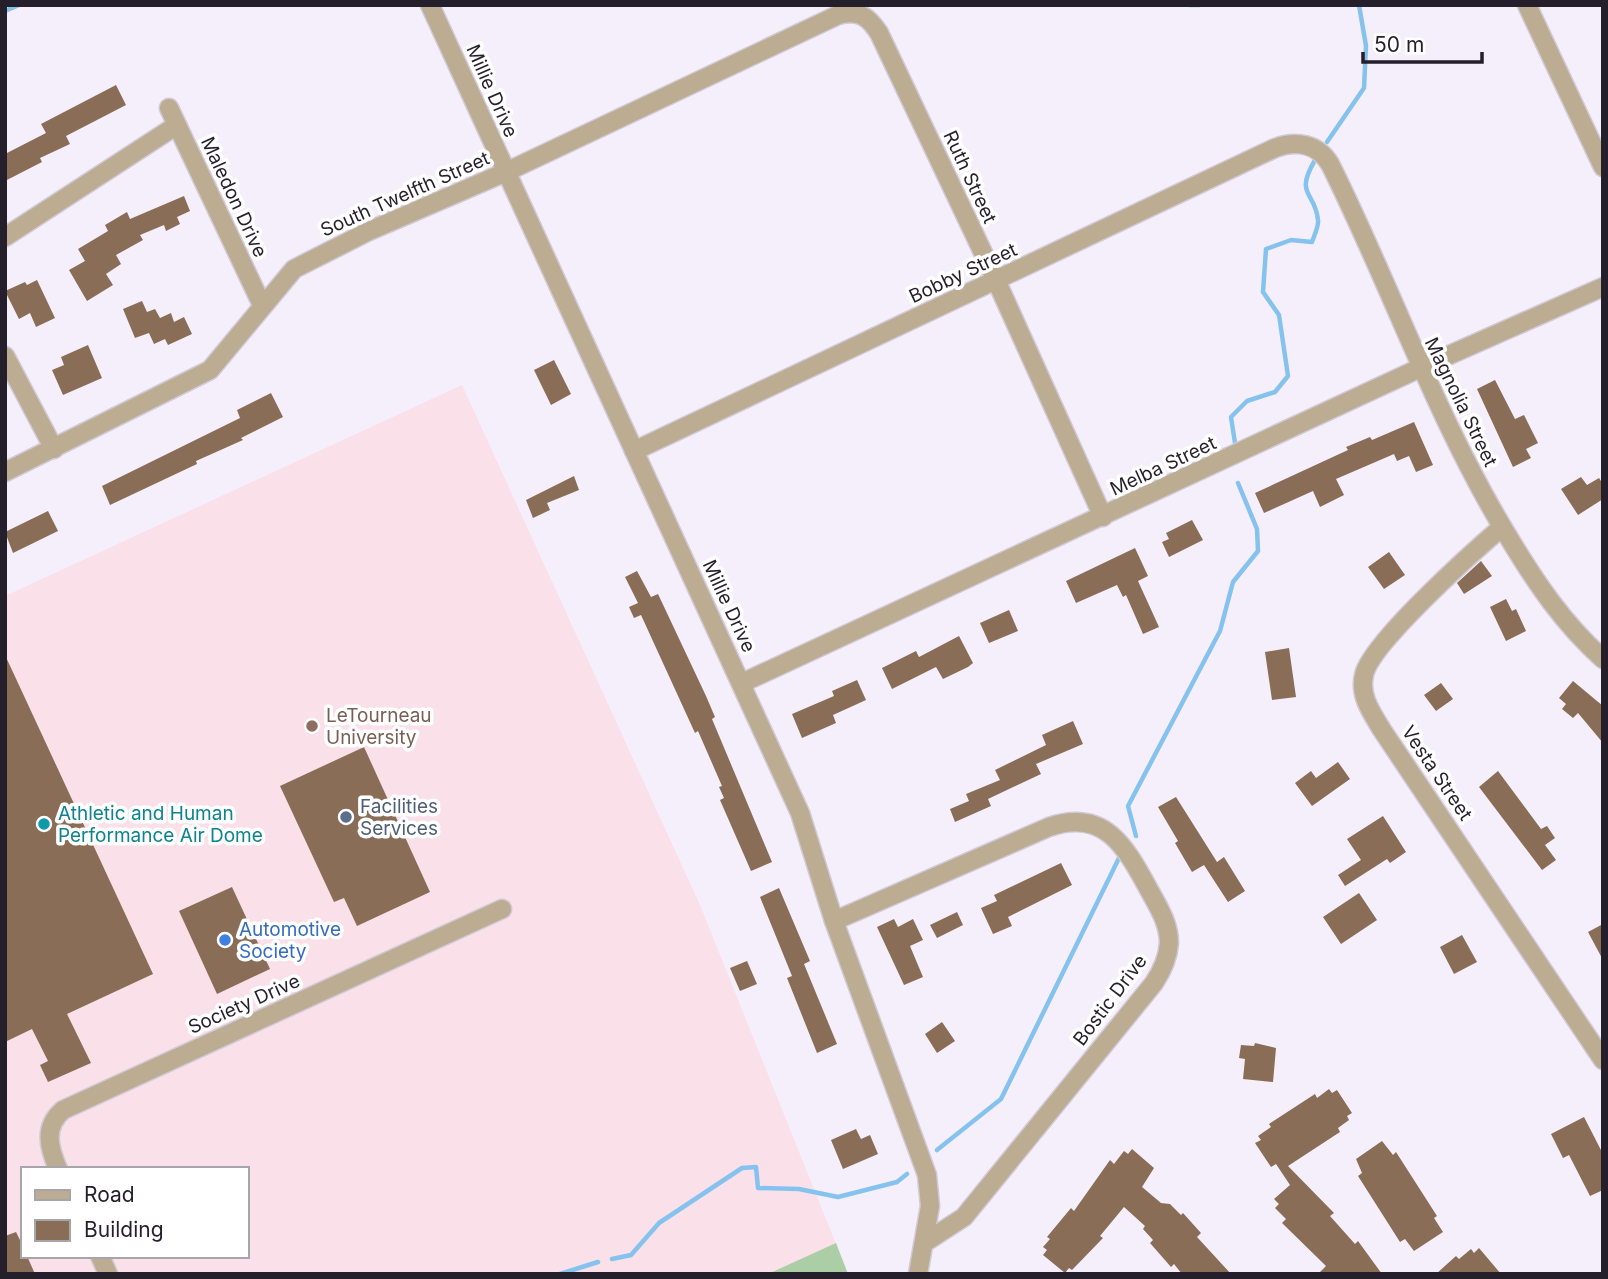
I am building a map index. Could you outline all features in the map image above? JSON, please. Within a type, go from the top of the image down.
[{"type":"street","name":"Millie Drive","points":[[430,5],[800,813],[834,920],[927,1175],[930,1206],[924,1243]]},
{"type":"street","points":[[1527,5],[1603,167]]},
{"type":"street","name":"South Twelfth Street","points":[[5,472],[210,370],[294,269],[369,231],[506,172],[838,15],[861,14]]},
{"type":"street","name":"Ruth Street","points":[[861,14],[879,33],[996,280],[1103,517]]},
{"type":"street","name":"Maledon Drive","points":[[169,108],[262,305]]},
{"type":"street","points":[[5,237],[177,125]]},
{"type":"street","name":"Bobby Street","points":[[634,451],[1275,148],[1293,144],[1312,147]]},
{"type":"street","name":"Magnolia Street","points":[[1312,147],[1327,159],[1335,174],[1420,368],[1457,446],[1502,527],[1556,611],[1603,659]]},
{"type":"street","name":"Melba Street","points":[[742,683],[1420,368],[1603,287]]},
{"type":"street","points":[[5,356],[54,449]]},
{"type":"street","name":"Vesta Street","points":[[1502,527],[1447,577],[1374,656],[1364,673],[1363,691],[1382,730],[1603,1060]]},
{"type":"street","name":"Bostic Drive","points":[[834,920],[1049,827],[1074,821],[1100,827],[1124,846],[1165,922],[1168,953],[1154,983],[964,1217],[924,1243]]},
{"type":"street","name":"Society Drive","points":[[58,1167],[49,1133],[54,1119],[63,1110],[502,909]]},
{"type":"street","points":[[918,1274],[924,1243]]},
{"type":"street","points":[[101,1258],[108,1274]]},
{"type":"shaded area","name":"LeTourneau University","points":[[462,385],[700,905],[848,1274],[5,1274],[5,596]]},
{"type":"green space","points":[[836,1243],[848,1274],[768,1274]]},
{"type":"building","points":[[116,85],[126,105],[66,136],[70,144],[40,158],[42,162],[5,181],[5,154],[46,133],[41,124]]},
{"type":"building","points":[[184,196],[190,211],[177,217],[180,224],[166,231],[164,225],[140,235],[143,240],[116,255],[121,264],[106,274],[113,285],[87,301],[69,270],[85,261],[78,249],[108,231],[105,225],[127,212],[130,219]]},
{"type":"building","points":[[37,280],[55,318],[36,327],[30,313],[19,319],[5,291]]},
{"type":"building","points":[[142,301],[147,312],[155,309],[160,318],[171,313],[174,322],[184,317],[192,334],[168,345],[165,339],[154,344],[149,333],[135,338],[123,309]]},
{"type":"building","points":[[88,345],[102,378],[63,395],[52,370],[64,365],[61,357]]},
{"type":"building","points":[[554,360],[571,394],[551,405],[534,370]]},
{"type":"building","points":[[1495,380],[1515,419],[1524,415],[1538,443],[1526,449],[1531,458],[1513,467],[1477,389]]},
{"type":"building","points":[[271,393],[283,417],[241,438],[243,440],[196,461],[197,464],[110,505],[102,486],[240,418],[237,410]]},
{"type":"building","points":[[1414,422],[1433,465],[1416,472],[1409,456],[1397,461],[1394,454],[1336,479],[1344,495],[1320,507],[1313,491],[1264,513],[1255,493],[1348,450],[1346,447],[1370,437],[1372,440]]},
{"type":"building","points":[[574,476],[579,490],[547,503],[550,510],[533,518],[526,500]]},
{"type":"building","points":[[1581,477],[1587,485],[1599,478],[1603,484],[1603,499],[1578,515],[1561,489]]},
{"type":"building","points":[[48,511],[58,531],[13,553],[5,532]]},
{"type":"building","points":[[1192,520],[1203,540],[1169,557],[1162,542],[1169,539],[1166,533]]},
{"type":"building","points":[[1135,548],[1148,576],[1138,581],[1159,627],[1143,634],[1126,595],[1123,597],[1117,585],[1076,603],[1066,581]]},
{"type":"building","points":[[1389,552],[1405,575],[1384,589],[1368,567]]},
{"type":"building","points":[[1481,561],[1492,576],[1464,594],[1457,583]]},
{"type":"building","points":[[637,571],[651,597],[658,594],[706,696],[715,717],[712,719],[772,862],[751,871],[720,800],[724,798],[719,787],[722,786],[698,731],[695,733],[641,615],[634,618],[629,607],[638,603],[625,577]]},
{"type":"building","points":[[1506,599],[1512,611],[1516,609],[1526,631],[1506,641],[1490,607]]},
{"type":"building","points":[[1009,610],[1018,631],[989,643],[980,623]]},
{"type":"building","points":[[959,636],[973,663],[968,667],[943,679],[936,667],[892,689],[882,668],[916,651],[919,657]]},
{"type":"building","points":[[1289,648],[1296,697],[1272,700],[1265,652]]},
{"type":"building","name":"Athletic and Human Performance Air Dome","points":[[5,655],[153,974],[67,1014],[91,1063],[48,1082],[40,1065],[48,1061],[32,1029],[5,1042]]},
{"type":"building","points":[[857,680],[866,700],[833,715],[836,723],[802,738],[792,714],[834,696],[832,691]]},
{"type":"building","points":[[1573,681],[1603,706],[1603,743],[1578,713],[1573,718],[1562,709],[1566,704],[1559,698]]},
{"type":"building","points":[[1441,683],[1453,699],[1436,711],[1424,695]]},
{"type":"building","points":[[1073,721],[1083,744],[1036,764],[1041,774],[988,799],[991,806],[955,822],[950,809],[969,801],[966,794],[1000,780],[995,770],[1046,745],[1042,735]]},
{"type":"building","name":"Facilities Services","points":[[364,747],[430,892],[357,926],[344,898],[334,902],[280,786]]},
{"type":"building","points":[[1338,762],[1350,779],[1312,806],[1295,783],[1311,771],[1316,778]]},
{"type":"building","points":[[1498,771],[1541,829],[1547,826],[1555,838],[1545,845],[1556,860],[1542,870],[1479,787]]},
{"type":"building","points":[[1176,797],[1217,862],[1224,857],[1245,891],[1228,902],[1204,865],[1192,872],[1175,843],[1178,841],[1158,807]]},
{"type":"building","points":[[1383,816],[1406,852],[1390,863],[1387,859],[1345,886],[1338,875],[1361,860],[1347,839]]},
{"type":"building","points":[[1061,863],[1072,885],[1008,917],[1012,926],[993,934],[981,908],[997,901],[994,895]]},
{"type":"building","name":"Automotive Society","points":[[232,887],[270,969],[217,994],[179,911]]},
{"type":"building","points":[[779,888],[810,961],[804,964],[837,1044],[817,1053],[787,978],[792,976],[760,897]]},
{"type":"building","points":[[1359,893],[1377,920],[1341,944],[1323,917]]},
{"type":"building","points":[[957,912],[963,925],[937,938],[930,925]]},
{"type":"building","points":[[894,919],[898,927],[913,919],[923,940],[910,946],[923,977],[904,985],[877,927]]},
{"type":"building","points":[[1603,924],[1603,960],[1588,932]]},
{"type":"building","points":[[1462,935],[1477,962],[1454,974],[1440,947]]},
{"type":"building","points":[[747,961],[757,984],[740,991],[730,968]]},
{"type":"building","points":[[942,1022],[955,1041],[937,1053],[925,1034]]},
{"type":"building","points":[[1255,1043],[1276,1048],[1273,1082],[1243,1079],[1245,1059],[1239,1058],[1241,1045],[1254,1046]]},
{"type":"building","points":[[1329,1089],[1332,1093],[1337,1090],[1352,1113],[1347,1116],[1349,1120],[1338,1128],[1340,1132],[1288,1166],[1334,1213],[1330,1216],[1355,1244],[1358,1241],[1382,1274],[1318,1274],[1326,1266],[1282,1223],[1286,1219],[1275,1208],[1279,1204],[1274,1199],[1290,1185],[1276,1164],[1271,1167],[1255,1143],[1261,1140],[1258,1136],[1271,1127],[1269,1124],[1315,1094],[1317,1098]]},
{"type":"building","points":[[1584,1117],[1603,1154],[1603,1190],[1590,1196],[1569,1155],[1563,1158],[1551,1134]]},
{"type":"building","points":[[856,1129],[861,1139],[870,1135],[878,1154],[843,1169],[831,1140]]},
{"type":"building","points":[[1382,1141],[1393,1155],[1396,1152],[1437,1216],[1434,1218],[1443,1232],[1414,1251],[1405,1239],[1400,1242],[1358,1176],[1362,1173],[1356,1159]]},
{"type":"building","points":[[1132,1149],[1154,1168],[1142,1187],[1161,1203],[1170,1204],[1181,1215],[1183,1213],[1201,1233],[1197,1237],[1231,1274],[1182,1274],[1174,1264],[1171,1267],[1150,1243],[1153,1240],[1143,1229],[1145,1226],[1124,1207],[1100,1236],[1103,1238],[1072,1270],[1069,1268],[1065,1273],[1043,1255],[1047,1250],[1043,1247],[1050,1239],[1047,1237],[1071,1208],[1074,1211],[1110,1160],[1114,1164],[1124,1151],[1128,1154]]},
{"type":"building","points":[[16,1232],[21,1242],[21,1258],[28,1258],[35,1274],[5,1274],[5,1236]]},
{"type":"building","points":[[1479,1248],[1501,1274],[1436,1274],[1456,1256],[1459,1259],[1471,1249],[1474,1253]]},
{"type":"waterway","points":[[5,11],[19,5]]},
{"type":"waterway","points":[[1189,5],[1200,5]]},
{"type":"waterway","points":[[1327,142],[1364,88],[1366,46],[1359,5]]},
{"type":"waterway","points":[[1235,443],[1231,417],[1247,401],[1275,392],[1288,376],[1279,315],[1263,292],[1266,249],[1291,240],[1312,242],[1318,220],[1306,180],[1315,160]]},
{"type":"waterway","points":[[1136,836],[1128,806],[1220,631],[1233,582],[1258,551],[1257,529],[1238,483]]},
{"type":"waterway","points":[[937,1150],[1001,1099],[1119,858]]},
{"type":"waterway","points":[[612,1259],[631,1255],[659,1223],[742,1168],[756,1167],[758,1188],[799,1189],[838,1197],[897,1182],[907,1174]]},
{"type":"waterway","points":[[560,1274],[598,1262]]},
{"type":"place","name":"LeTourneau University","points":[[312,726]]},
{"type":"place","name":"Facilities Services","points":[[346,817]]},
{"type":"place","name":"Athletic and Human Performance Air Dome","points":[[44,824]]},
{"type":"place","name":"Automotive Society","points":[[225,940]]}]
